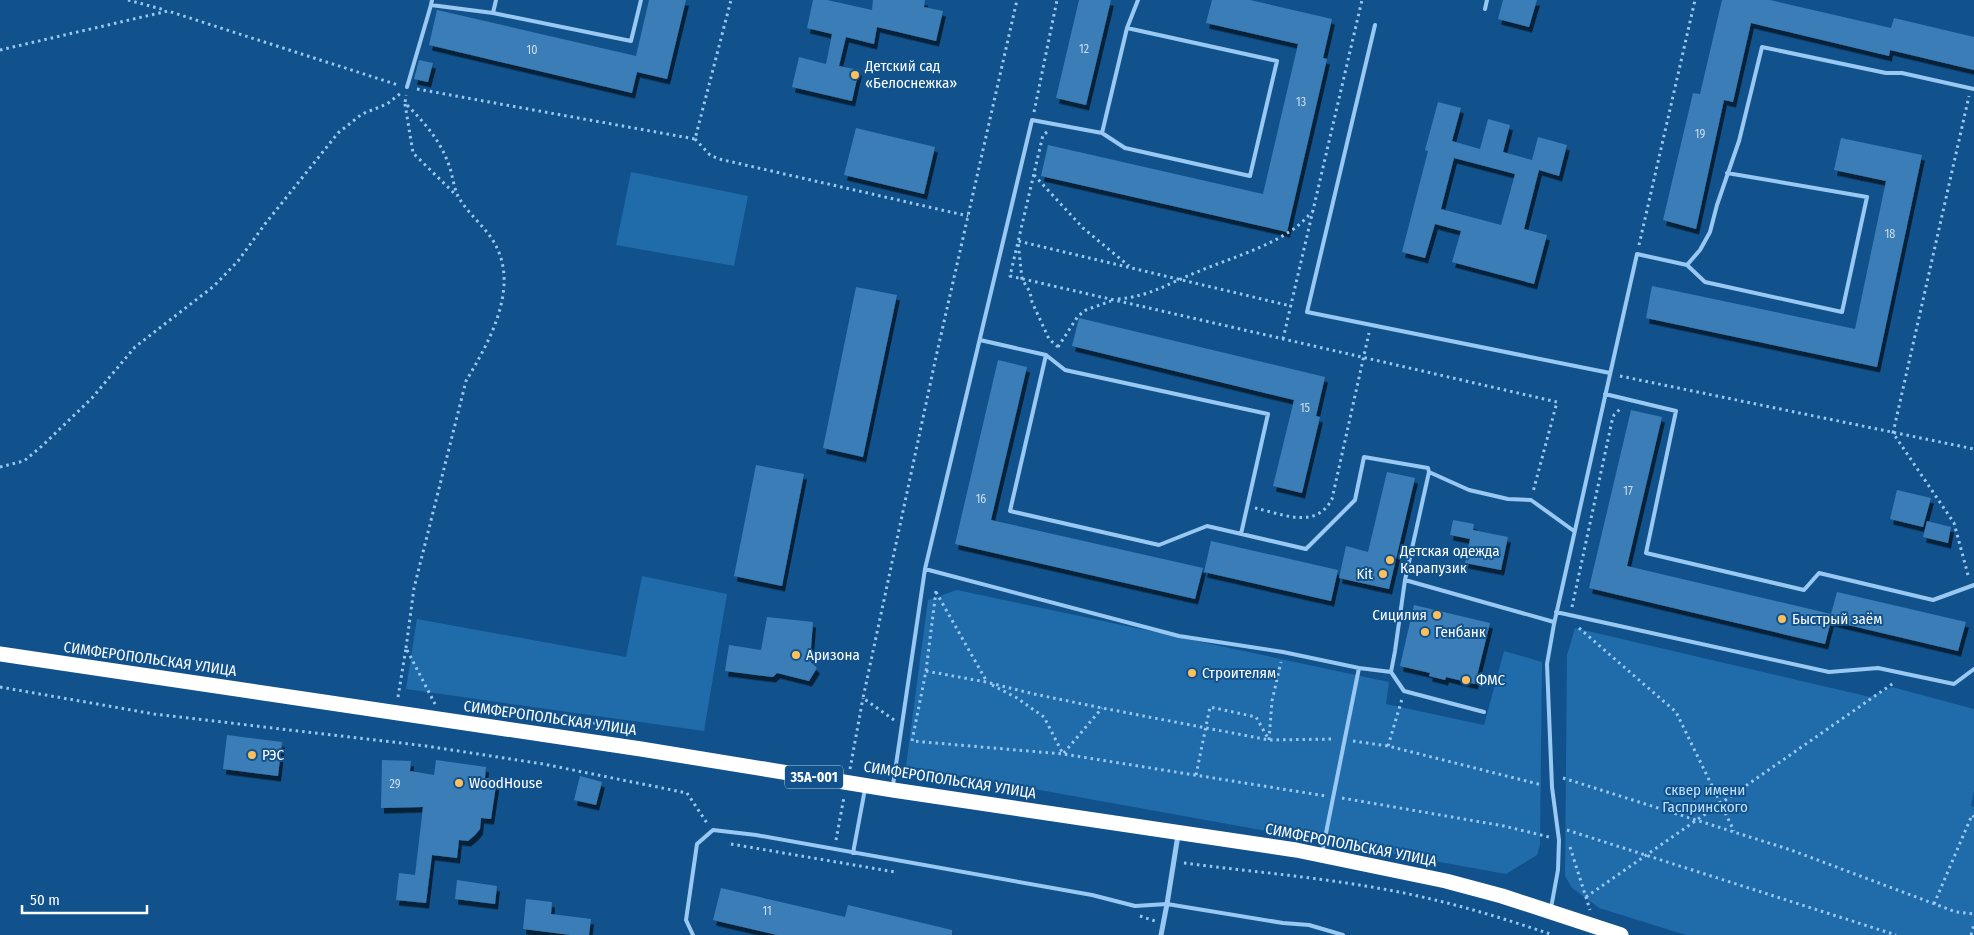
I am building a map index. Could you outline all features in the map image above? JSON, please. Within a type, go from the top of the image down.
[{"type":"highway","name":"СИМФЕРОПОЛЬСКАЯ УЛИЦА","points":[[0,654],[642,748],[866,786],[1321,855],[1446,881],[1502,896],[1621,935]]},
{"type":"street","points":[[1161,935],[1178,832]]},
{"type":"lane","points":[[493,13],[496,0]]},
{"type":"lane","points":[[408,88],[431,2],[631,41],[641,0]]},
{"type":"lane","points":[[1102,133],[1127,28],[1138,0]]},
{"type":"lane","points":[[1485,9],[1487,0]]},
{"type":"lane","points":[[1375,25],[1307,312],[1610,374]]},
{"type":"lane","points":[[893,790],[925,569],[1032,120],[1102,133],[1125,148],[1250,176],[1277,61],[1127,28]]},
{"type":"lane","points":[[1687,265],[1700,250],[1710,232],[1727,172],[1739,141],[1762,47],[1886,73],[1902,73],[1972,88]]},
{"type":"lane","points":[[1550,912],[1558,870],[1559,840],[1552,787],[1547,664],[1556,612],[1637,254],[1687,265],[1705,282],[1842,312],[1867,197],[1727,172]]},
{"type":"lane","points":[[980,340],[1046,355],[1065,370],[1268,414],[1241,534]]},
{"type":"lane","points":[[1046,355],[1010,511],[1159,545],[1207,526],[1306,549],[1355,500],[1364,456],[1428,468],[1430,472],[1469,490],[1508,499],[1531,500],[1574,532]]},
{"type":"lane","points":[[1605,394],[1676,411],[1646,553],[1804,590],[1819,573],[1933,600],[1974,585]]},
{"type":"lane","points":[[1430,472],[1405,580],[1396,651],[1391,672],[1404,691],[1484,712]]},
{"type":"lane","points":[[925,569],[1178,636],[1283,652],[1359,668],[1391,672]]},
{"type":"lane","points":[[1405,580],[1554,622]]},
{"type":"lane","points":[[1556,612],[1829,672],[1878,668],[1954,684],[1974,668]]},
{"type":"lane","points":[[1321,855],[1343,739],[1359,668]]},
{"type":"lane","points":[[853,853],[866,786]]},
{"type":"lane","points":[[693,935],[686,920],[697,844],[713,830],[756,835],[1092,895],[1135,906],[1167,904],[1283,923],[1309,925],[1343,935]]},
{"type":"path","points":[[128,0],[168,11]]},
{"type":"path","points":[[913,733],[863,698],[1017,0]]},
{"type":"path","points":[[1032,120],[1058,0]]},
{"type":"path","points":[[1283,339],[1362,0]]},
{"type":"path","points":[[1637,254],[1695,0]]},
{"type":"path","points":[[397,698],[414,588],[466,381],[482,355],[495,326],[502,297],[504,266],[496,245],[458,197],[413,153],[405,103],[408,88]]},
{"type":"path","points":[[0,467],[24,461],[42,446],[92,398],[136,347],[214,286],[238,262],[271,216],[338,133],[362,114],[387,104],[408,88]]},
{"type":"path","points":[[1968,574],[1954,523],[1893,433],[1972,88]]},
{"type":"path","points":[[405,103],[427,126],[441,146],[458,197]]},
{"type":"path","points":[[1054,129],[1049,130],[1043,135],[1010,276],[1557,402],[1531,500]]},
{"type":"path","points":[[695,139],[710,155],[719,159],[968,216]]},
{"type":"path","points":[[1034,175],[1083,228],[1130,267]]},
{"type":"path","points":[[1046,355],[1058,346],[1078,316],[1086,310],[1113,300],[1140,296],[1159,290],[1179,279],[1263,246],[1291,232],[1313,212]]},
{"type":"path","points":[[1018,241],[1291,306]]},
{"type":"path","points":[[1018,241],[1022,279],[1030,292],[1032,302],[1049,339],[1058,346]]},
{"type":"path","points":[[1248,507],[1306,519],[1326,509],[1332,499],[1371,325]]},
{"type":"path","points":[[1610,374],[1974,450]]},
{"type":"path","points":[[1629,406],[1620,408],[1614,415],[1569,619],[1676,712],[1735,832]]},
{"type":"path","points":[[1063,754],[1044,717],[1017,698],[986,682],[936,591],[926,670],[912,741],[1063,754],[1504,826],[1559,840]]},
{"type":"path","points":[[406,648],[435,704]]},
{"type":"path","points":[[1269,740],[1272,702],[1283,652]]},
{"type":"path","points":[[926,670],[1102,708],[1269,740],[1343,739],[1388,746],[1552,787]]},
{"type":"path","points":[[1586,897],[1907,674]]},
{"type":"path","points":[[0,687],[154,714],[426,746],[543,764],[650,784],[687,793],[722,842],[903,873]]},
{"type":"path","points":[[1388,746],[1404,691]]},
{"type":"path","points":[[1196,776],[1210,707],[1256,717],[1269,740]]},
{"type":"path","points":[[1063,754],[1102,708]]},
{"type":"path","points":[[1563,769],[1563,786]]},
{"type":"path","points":[[1563,778],[1791,850],[1956,912],[1974,914]]},
{"type":"path","points":[[1934,904],[1972,815],[1974,817]]},
{"type":"path","points":[[1567,838],[1564,829],[1896,935]]},
{"type":"path","points":[[1570,846],[1590,908],[1588,924]]},
{"type":"path","points":[[1174,862],[1410,895],[1483,912],[1553,935]]},
{"type":"path","points":[[1136,915],[1162,922]]},
{"type":"path","points":[[1971,935],[1974,924]]},
{"type":"green space","points":[[631,172],[748,196],[734,266],[616,245]]},
{"type":"green space","points":[[642,576],[727,594],[704,731],[406,689],[417,619],[626,657]]},
{"type":"green space","points":[[957,590],[1389,682],[1386,704],[1484,725],[1504,651],[1542,662],[1540,845],[1537,855],[1506,874],[906,766],[928,600]]},
{"type":"green space","name":"сквер имени Гаспринского","points":[[1575,628],[1870,697],[1892,687],[1974,709],[1974,790],[1971,806],[1974,807],[1974,935],[1686,935],[1599,908],[1572,888],[1565,876],[1567,655]]},
{"type":"building","points":[[649,0],[686,0],[667,79],[637,72],[632,93],[429,45],[437,10],[636,56]]},
{"type":"building","points":[[813,0],[827,0],[872,10],[873,0],[925,0],[924,7],[943,11],[936,41],[877,27],[874,44],[846,37],[839,66],[859,70],[852,101],[792,87],[799,57],[826,64],[832,34],[807,28]]},
{"type":"building","points":[[1079,0],[1111,0],[1086,105],[1056,98]]},
{"type":"building","points":[[1212,0],[1250,0],[1332,19],[1323,58],[1327,59],[1287,232],[1041,176],[1048,145],[1263,194],[1298,44],[1206,23]]},
{"type":"building","points":[[1503,0],[1537,0],[1529,27],[1498,19]]},
{"type":"building","points":[[1722,0],[1770,0],[1891,28],[1894,18],[1974,37],[1974,70],[1890,50],[1889,56],[1751,23],[1733,102],[1724,100],[1696,229],[1663,220],[1693,93],[1700,94]]},
{"type":"building","points":[[419,60],[433,63],[428,82],[414,79]]},
{"type":"building","points":[[1438,102],[1461,108],[1452,141],[1480,149],[1488,119],[1510,125],[1503,152],[1532,160],[1538,137],[1567,145],[1559,176],[1539,170],[1524,229],[1547,235],[1534,284],[1452,262],[1461,231],[1435,224],[1425,258],[1402,252],[1428,151],[1425,150]],"holes":[[[1454,158],[1515,174],[1501,225],[1441,209]]]},
{"type":"building","points":[[856,128],[935,147],[924,194],[844,175]]},
{"type":"building","points":[[1841,138],[1922,155],[1877,367],[1646,318],[1652,286],[1855,329],[1886,181],[1834,170]]},
{"type":"building","points":[[856,287],[897,295],[863,457],[823,448]]},
{"type":"building","points":[[1079,318],[1325,377],[1316,416],[1320,417],[1302,493],[1273,486],[1294,400],[1072,346]]},
{"type":"building","points":[[998,360],[1027,367],[991,520],[1203,568],[1195,599],[955,544]]},
{"type":"building","points":[[1631,410],[1662,417],[1627,566],[1831,614],[1837,592],[1966,622],[1958,651],[1831,621],[1825,644],[1589,588]]},
{"type":"building","points":[[756,465],[804,474],[782,586],[734,576]]},
{"type":"building","points":[[1387,472],[1415,478],[1389,589],[1339,578],[1346,546],[1368,552]]},
{"type":"building","points":[[1897,490],[1931,498],[1923,527],[1890,519]]},
{"type":"building","points":[[1453,520],[1474,524],[1473,530],[1508,537],[1501,570],[1465,563],[1470,539],[1450,535]]},
{"type":"building","points":[[1927,521],[1951,527],[1948,543],[1923,537]]},
{"type":"building","points":[[1211,541],[1338,570],[1331,601],[1204,572]]},
{"type":"building","points":[[1414,605],[1490,623],[1475,684],[1446,677],[1445,680],[1429,676],[1430,673],[1400,666]]},
{"type":"building","points":[[767,617],[813,622],[810,661],[817,668],[809,681],[777,673],[773,677],[725,671],[729,645],[761,650]]},
{"type":"building","points":[[227,735],[282,742],[278,776],[223,769]]},
{"type":"building","points":[[382,760],[411,761],[410,771],[434,775],[436,760],[486,767],[485,778],[497,779],[491,819],[481,818],[480,829],[475,835],[468,841],[459,840],[457,858],[432,855],[426,903],[396,900],[399,873],[415,875],[423,807],[381,808]]},
{"type":"building","points":[[580,776],[602,782],[596,805],[574,800]]},
{"type":"building","points":[[457,880],[497,886],[495,904],[455,899]]},
{"type":"building","points":[[721,888],[845,917],[848,905],[952,930],[952,935],[777,935],[713,920]]},
{"type":"building","points":[[526,899],[552,902],[551,914],[591,919],[589,935],[571,935],[523,929]]},
{"type":"place","name":"Детский сад «Белоснежка»","points":[[855,75]]},
{"type":"place","name":"Детская одежда Карапузик","points":[[1390,560]]},
{"type":"place","name":"Kit","points":[[1383,574]]},
{"type":"place","name":"Сицилия","points":[[1437,615]]},
{"type":"place","name":"Быстрый заём","points":[[1782,619]]},
{"type":"place","name":"Генбанк","points":[[1425,632]]},
{"type":"place","name":"Аризона","points":[[796,655]]},
{"type":"place","name":"Строителям","points":[[1192,673]]},
{"type":"place","name":"ФМС","points":[[1466,680]]},
{"type":"place","name":"РЭС","points":[[252,755]]},
{"type":"place","name":"WoodHouse","points":[[459,783]]}]
